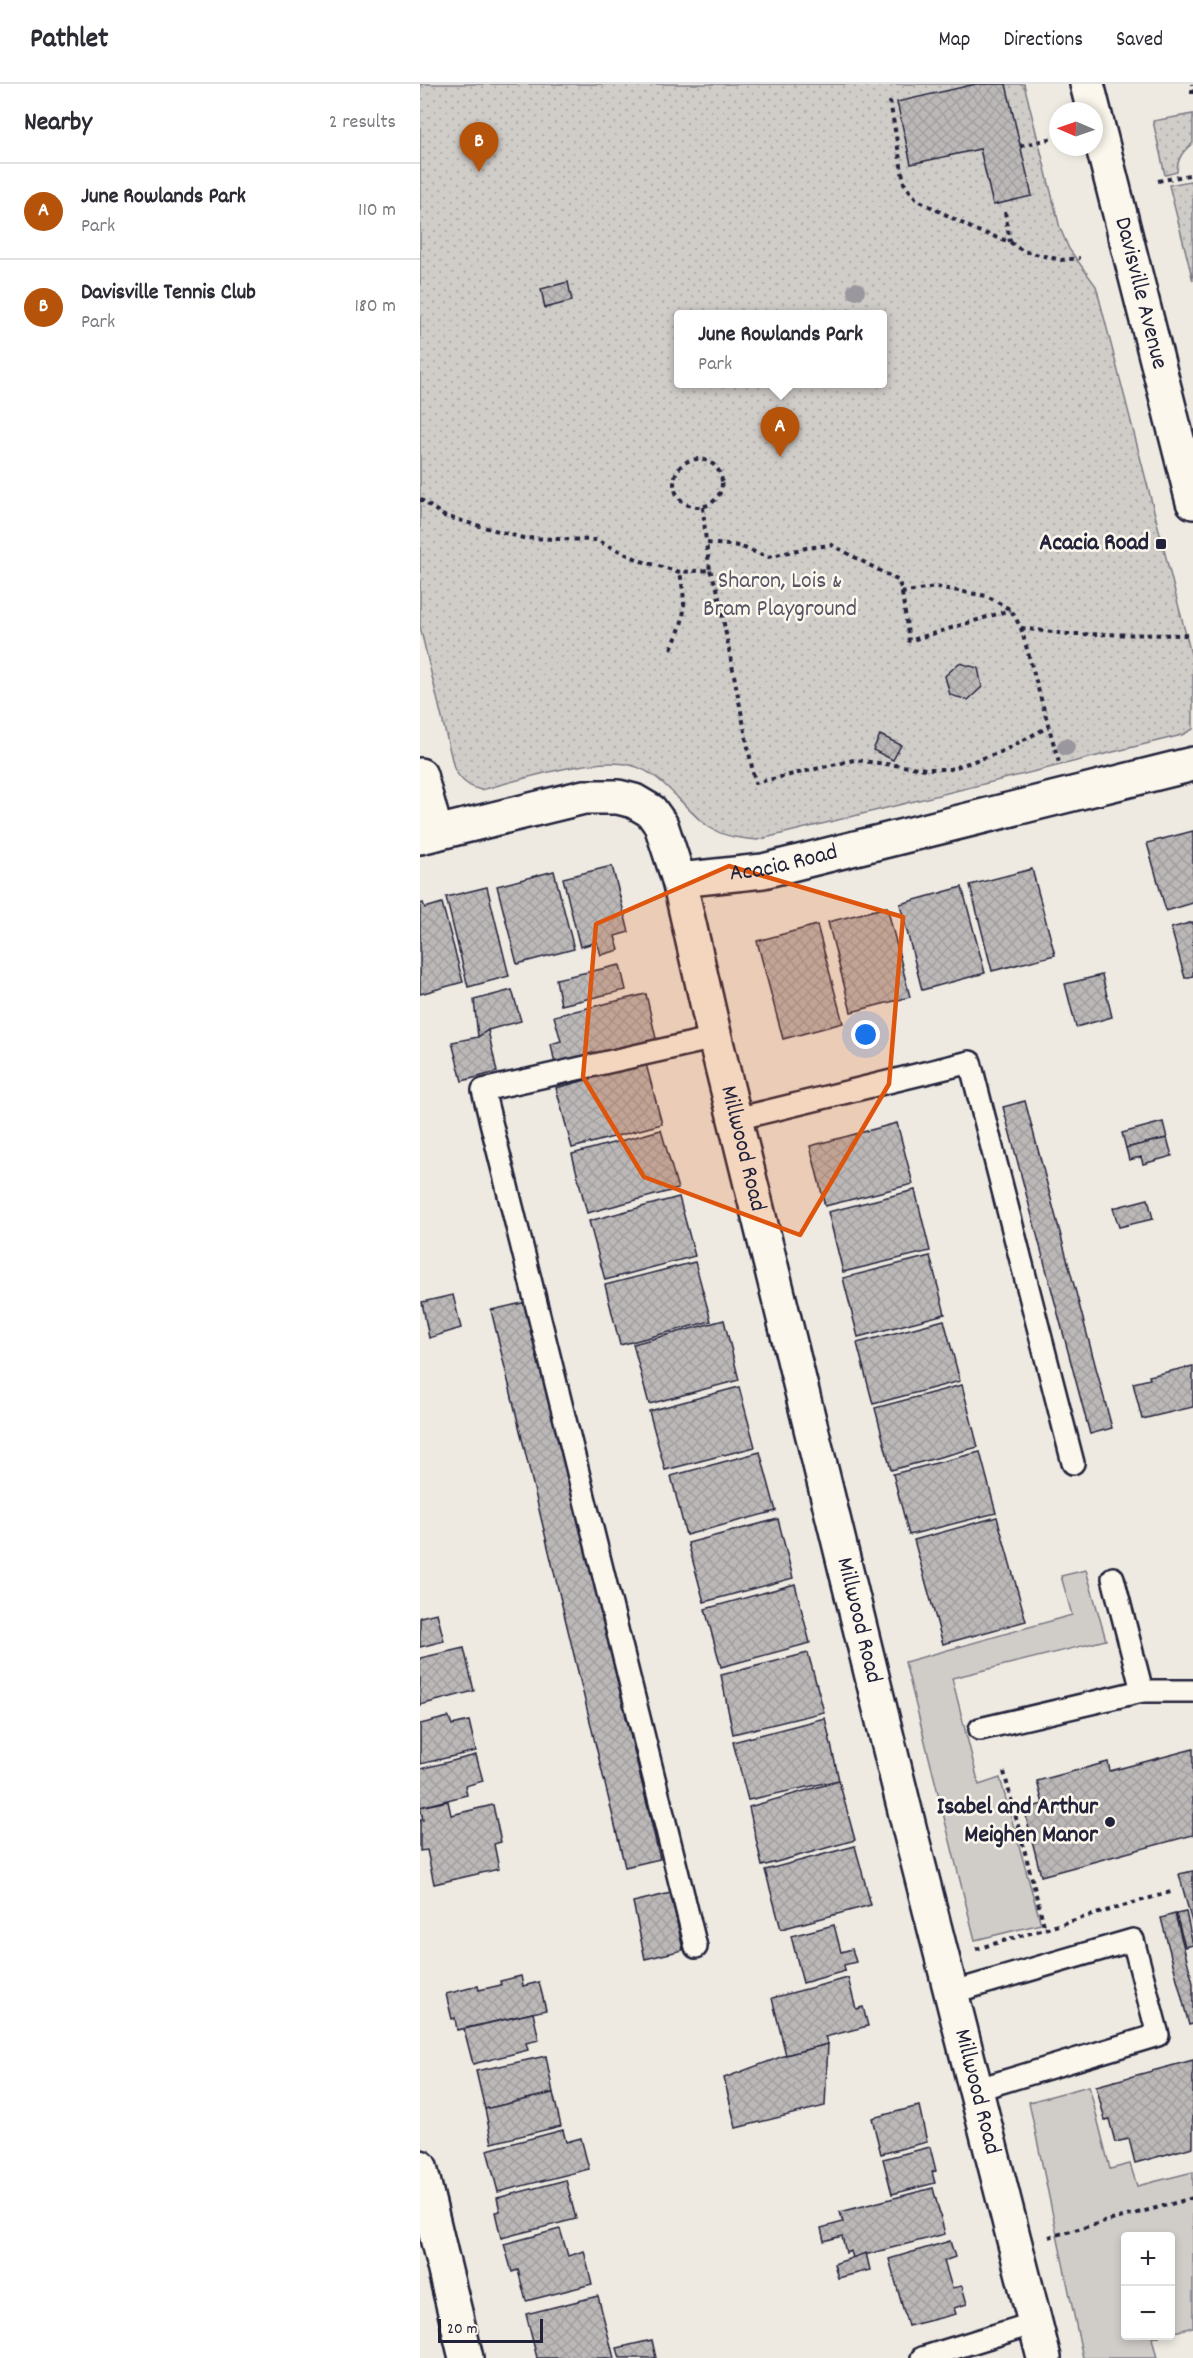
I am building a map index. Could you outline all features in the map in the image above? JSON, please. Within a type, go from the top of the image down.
[{"type":"street","name":"Davisville Avenue","points":[[1088,84],[1193,502]]},
{"type":"street","name":"Acacia Road","points":[[679,880],[763,871],[1193,764]]},
{"type":"street","points":[[420,775],[428,835],[584,797],[618,796],[634,801],[651,811],[661,825],[679,880]]},
{"type":"street","name":"Millwood Road","points":[[679,880],[715,1038],[950,1993],[1044,2358]]},
{"type":"street","points":[[420,2167],[466,2358]]},
{"type":"lane","points":[[696,1947],[483,1090],[715,1038]]},
{"type":"lane","points":[[736,1119],[970,1062],[1073,1463]]},
{"type":"lane","points":[[1113,1578],[1142,1691]]},
{"type":"lane","points":[[980,1729],[1142,1691],[1193,1691]]},
{"type":"lane","points":[[950,1993],[1133,1940],[1158,2035],[975,2090]]},
{"type":"lane","points":[[922,2358],[1035,2323]]},
{"type":"path","points":[[1192,84],[1192,94]]},
{"type":"path","points":[[890,101],[904,183],[916,199],[975,230],[1010,242],[1023,251],[1061,260],[1080,258]]},
{"type":"path","points":[[1020,146],[1049,139]]},
{"type":"path","points":[[1158,181],[1193,176]]},
{"type":"path","points":[[1005,212],[1010,242]]},
{"type":"path","points":[[700,458],[714,463],[721,475],[722,489],[715,501],[703,507],[688,506],[678,497],[673,484],[676,470],[687,460],[700,458]]},
{"type":"path","points":[[420,499],[444,516],[523,538],[596,540],[641,561],[680,572],[710,570]]},
{"type":"path","points":[[703,507],[710,570],[717,588],[755,783],[854,760],[926,769],[950,769],[1001,752],[1048,727]]},
{"type":"path","points":[[706,543],[739,546],[768,557],[806,548],[832,545],[898,581],[909,640],[1011,610]]},
{"type":"path","points":[[671,649],[683,623],[685,602],[680,572]]},
{"type":"path","points":[[902,593],[935,587],[987,596],[1011,610],[1022,628],[1061,769]]},
{"type":"path","points":[[1022,628],[1067,634],[1190,634]]},
{"type":"path","points":[[1004,1772],[1045,1929]]},
{"type":"path","points":[[972,1950],[1174,1891]]},
{"type":"path","points":[[1042,2239],[1193,2198]]},
{"type":"highlighted area","points":[[729,866],[903,917],[889,1084],[800,1235],[644,1177],[583,1077],[596,924]]},
{"type":"green space","name":"Sharon, Lois & Bram Playground","points":[[420,84],[1024,84],[1060,228],[1069,249],[1096,286],[1193,662],[1193,729],[1182,735],[757,840],[726,835],[709,827],[653,775],[630,765],[615,763],[577,766],[481,790],[468,785],[454,768],[420,627]]},
{"type":"green space","points":[[1193,114],[1193,143],[1181,155],[1177,172],[1165,175],[1153,121]]},
{"type":"green space","points":[[1193,182],[1193,281],[1169,185]]},
{"type":"green space","points":[[1086,1570],[1106,1640],[952,1678],[979,1785],[1000,1778],[1041,1924],[975,1940],[905,1662],[1072,1615],[1061,1576]]},
{"type":"green space","points":[[1089,2086],[1110,2169],[1130,2164],[1137,2186],[1193,2172],[1193,2327],[1175,2332],[1175,2232],[1121,2232],[1121,2340],[1152,2340],[1157,2358],[1083,2358],[1029,2102]]},
{"type":"building","points":[[976,84],[1006,84],[1032,196],[993,205],[980,149],[911,164],[897,102]]},
{"type":"building","points":[[568,282],[572,301],[545,308],[541,289]]},
{"type":"building","points":[[959,663],[978,668],[982,687],[968,700],[950,695],[945,676]]},
{"type":"building","points":[[880,735],[901,745],[893,760],[873,750]]},
{"type":"building","points":[[1193,831],[1193,903],[1166,911],[1147,843]]},
{"type":"building","points":[[612,866],[629,932],[615,936],[619,950],[601,955],[597,942],[580,947],[563,878]]},
{"type":"building","points":[[1032,869],[1055,955],[992,971],[970,885]]},
{"type":"building","points":[[554,871],[574,949],[517,964],[497,886]]},
{"type":"building","points":[[487,887],[509,976],[468,987],[446,897]]},
{"type":"building","points":[[962,887],[985,973],[922,990],[900,904]]},
{"type":"building","points":[[423,903],[425,908],[442,903],[463,982],[420,994],[420,904]]},
{"type":"building","points":[[887,907],[910,997],[851,1012],[828,922]]},
{"type":"building","points":[[1193,922],[1193,976],[1185,978],[1171,928]]},
{"type":"building","points":[[817,925],[843,1023],[783,1039],[757,941]]},
{"type":"building","points":[[620,965],[626,990],[561,1005],[556,979]]},
{"type":"building","points":[[1102,975],[1112,1017],[1076,1027],[1065,984]]},
{"type":"building","points":[[512,990],[521,1021],[488,1030],[478,1037],[474,1000]]},
{"type":"building","points":[[646,994],[657,1043],[555,1064],[551,1044],[561,1041],[554,1016]]},
{"type":"building","points":[[488,1030],[497,1072],[462,1081],[452,1042],[478,1037]]},
{"type":"building","points":[[646,1064],[662,1124],[572,1148],[556,1088]]},
{"type":"building","points":[[1025,1101],[1112,1428],[1090,1434],[1003,1107]]},
{"type":"building","points":[[1163,1122],[1167,1138],[1126,1148],[1122,1133]]},
{"type":"building","points":[[897,1123],[913,1184],[825,1206],[810,1146]]},
{"type":"building","points":[[661,1130],[678,1189],[587,1213],[572,1154]]},
{"type":"building","points":[[1167,1138],[1172,1156],[1143,1164],[1141,1157],[1129,1160],[1126,1148]]},
{"type":"building","points":[[915,1190],[930,1251],[843,1272],[828,1212]]},
{"type":"building","points":[[679,1197],[695,1256],[605,1280],[589,1221]]},
{"type":"building","points":[[1148,1199],[1153,1219],[1119,1227],[1113,1208]]},
{"type":"building","points":[[930,1256],[945,1314],[858,1337],[843,1278]]},
{"type":"building","points":[[695,1262],[711,1321],[620,1345],[605,1285]]},
{"type":"building","points":[[453,1295],[461,1328],[429,1338],[422,1302]]},
{"type":"building","points":[[527,1302],[660,1859],[625,1867],[491,1310]]},
{"type":"building","points":[[724,1320],[739,1380],[649,1404],[633,1344]]},
{"type":"building","points":[[944,1320],[960,1381],[873,1404],[857,1343]]},
{"type":"building","points":[[1193,1366],[1193,1407],[1142,1419],[1133,1383],[1150,1379],[1149,1376]]},
{"type":"building","points":[[962,1385],[978,1447],[891,1470],[875,1408]]},
{"type":"building","points":[[739,1387],[755,1447],[665,1470],[649,1411]]},
{"type":"building","points":[[760,1452],[776,1511],[686,1535],[671,1476]]},
{"type":"building","points":[[980,1452],[996,1513],[909,1535],[893,1474]]},
{"type":"building","points":[[997,1517],[1026,1621],[943,1644],[914,1540]]},
{"type":"building","points":[[778,1519],[793,1578],[704,1602],[688,1543]]},
{"type":"building","points":[[795,1584],[810,1643],[721,1667],[705,1609]]},
{"type":"building","points":[[437,1613],[444,1641],[420,1647],[420,1617]]},
{"type":"building","points":[[464,1648],[474,1691],[420,1705],[420,1658]]},
{"type":"building","points":[[808,1653],[824,1712],[733,1734],[721,1675]]},
{"type":"building","points":[[449,1717],[452,1725],[469,1721],[476,1751],[420,1764],[420,1724]]},
{"type":"building","points":[[825,1718],[839,1780],[748,1800],[733,1742]]},
{"type":"building","name":"Isabel and Arthur Meighen Manor","points":[[1193,1749],[1193,1835],[1041,1876],[1024,1809],[1043,1804],[1037,1781],[1108,1762],[1110,1771]]},
{"type":"building","points":[[476,1755],[483,1781],[465,1786],[467,1795],[420,1807],[420,1769]]},
{"type":"building","points":[[839,1781],[855,1840],[762,1866],[749,1807]]},
{"type":"building","points":[[448,1801],[451,1815],[493,1805],[501,1842],[494,1844],[499,1869],[434,1884],[427,1850],[420,1851],[420,1820],[423,1820],[420,1807]]},
{"type":"building","points":[[855,1846],[871,1905],[781,1929],[765,1870]]},
{"type":"building","points":[[1193,1871],[1193,1926],[1179,1874]]},
{"type":"building","points":[[671,1893],[683,1950],[645,1959],[633,1902]]},
{"type":"building","points":[[1186,1912],[1193,1945],[1185,1947],[1176,1914]]},
{"type":"building","points":[[1175,1914],[1193,1983],[1193,2024],[1189,2025],[1161,1918]]},
{"type":"building","points":[[834,1925],[841,1952],[852,1949],[856,1962],[844,1965],[845,1971],[803,1983],[791,1936]]},
{"type":"building","points":[[521,1976],[523,1986],[539,1982],[546,2010],[457,2030],[446,1994],[478,1986],[479,1990],[501,1985],[500,1981]]},
{"type":"building","points":[[848,1978],[856,2009],[863,2007],[868,2026],[825,2037],[828,2044],[786,2055],[772,1998]]},
{"type":"building","points":[[533,2013],[539,2040],[526,2043],[528,2050],[473,2064],[464,2029]]},
{"type":"building","points":[[828,2044],[825,2106],[736,2128],[724,2078],[786,2055]]},
{"type":"building","points":[[546,2056],[553,2093],[485,2109],[476,2071]]},
{"type":"building","points":[[1193,2060],[1193,2147],[1135,2163],[1129,2139],[1115,2142],[1109,2119],[1105,2120],[1096,2086]]},
{"type":"building","points":[[553,2093],[561,2126],[492,2143],[485,2109]]},
{"type":"building","points":[[919,2106],[927,2142],[881,2154],[872,2118]]},
{"type":"building","points":[[563,2130],[566,2142],[581,2138],[589,2169],[498,2192],[487,2150]]},
{"type":"building","points":[[930,2147],[936,2171],[932,2172],[935,2183],[892,2194],[883,2159]]},
{"type":"building","points":[[566,2180],[576,2219],[501,2238],[495,2212],[500,2211],[497,2198]]},
{"type":"building","points":[[933,2188],[945,2234],[853,2258],[851,2251],[846,2253],[842,2236],[824,2241],[821,2228],[843,2222],[840,2212]]},
{"type":"building","points":[[560,2229],[568,2256],[584,2251],[592,2284],[526,2301],[518,2270],[512,2272],[504,2244]]},
{"type":"building","points":[[950,2241],[955,2257],[944,2261],[952,2288],[962,2286],[967,2304],[954,2308],[956,2314],[908,2326],[889,2259]]},
{"type":"building","points":[[866,2253],[870,2270],[838,2278],[834,2264]]},
{"type":"building","points":[[598,2296],[614,2358],[537,2358],[526,2314]]},
{"type":"building","points":[[652,2340],[656,2358],[620,2358],[617,2348]]},
{"type":"place","name":"Davisville Tennis Club","points":[[479,172]]},
{"type":"place","name":"June Rowlands Park","points":[[780,457]]},
{"type":"place","name":"Acacia Road","points":[[1161,544]]},
{"type":"place","name":"Isabel and Arthur Meighen Manor","points":[[1110,1822]]}]
